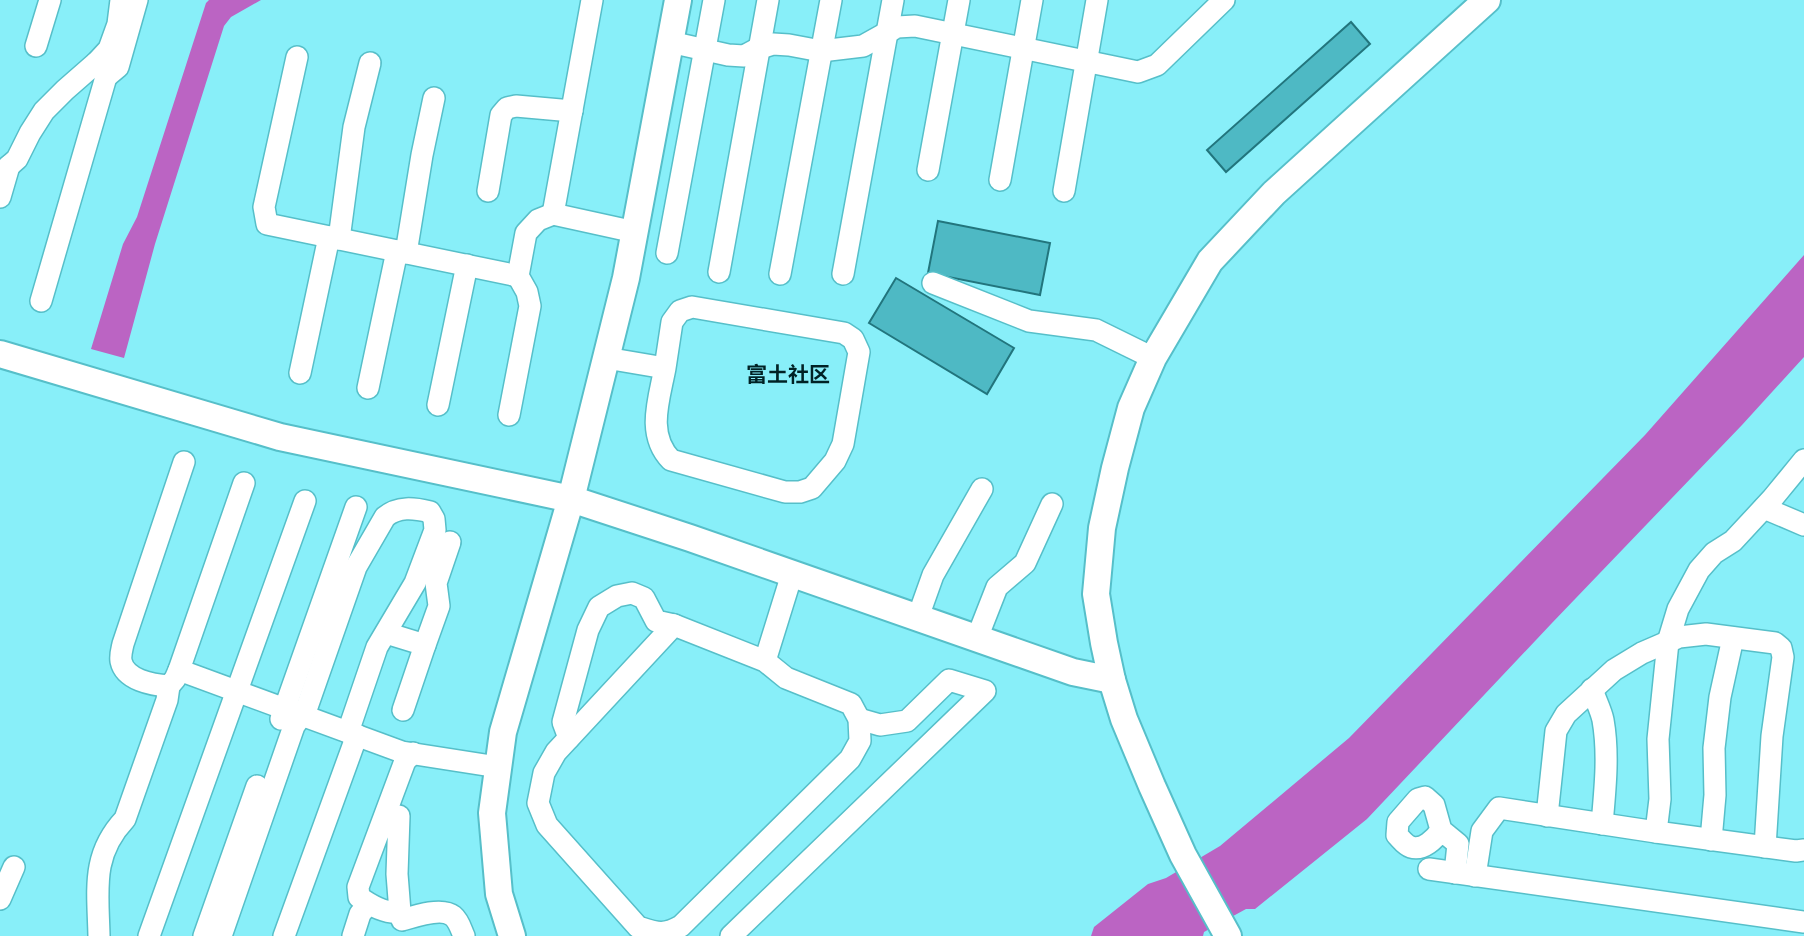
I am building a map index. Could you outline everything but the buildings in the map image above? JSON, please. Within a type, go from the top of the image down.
[{"type":"main road","points":[[512,936],[499,894],[492,813],[503,732],[571,499],[626,278],[678,0]]},
{"type":"main road","points":[[1228,936],[1183,855],[1124,719],[1112,680],[1096,594],[1102,528],[1131,408],[1153,358],[1210,261],[1275,193],[1487,0]]},
{"type":"main road","points":[[0,354],[280,437],[571,499],[1073,672],[1112,680]]},
{"type":"street","points":[[36,46],[50,0]]},
{"type":"street","points":[[41,301],[102,70],[118,24],[121,0]]},
{"type":"street","points":[[0,197],[5,170],[17,159],[44,111],[65,90],[102,70],[118,67],[136,0]]},
{"type":"street","points":[[553,214],[592,0]]},
{"type":"street","points":[[667,253],[715,0]]},
{"type":"street","points":[[719,272],[768,0]]},
{"type":"street","points":[[780,274],[831,0]]},
{"type":"street","points":[[843,274],[894,0]]},
{"type":"street","points":[[928,170],[960,0]]},
{"type":"street","points":[[1000,180],[1032,0]]},
{"type":"street","points":[[1064,191],[1097,0]]},
{"type":"street","points":[[670,42],[744,56],[772,44],[821,51],[863,46],[897,27],[915,26],[1138,72],[1157,65],[1224,0]]},
{"type":"street","points":[[297,57],[264,207],[267,224],[518,276]]},
{"type":"street","points":[[300,373],[334,238],[370,63]]},
{"type":"street","points":[[368,387],[402,252],[434,97]]},
{"type":"street","points":[[488,191],[501,115],[507,108],[516,106],[572,111]]},
{"type":"street","points":[[509,415],[530,306],[527,292],[518,276],[526,233],[538,220],[553,214],[635,232]]},
{"type":"street","points":[[438,405],[467,265]]},
{"type":"street","points":[[933,283],[1029,321],[1096,330],[1153,358]]},
{"type":"street","points":[[692,307],[844,333],[853,339],[859,352],[843,444],[835,461],[812,488],[800,492],[785,492],[671,460],[662,452],[656,435],[656,415],[665,368],[672,322],[680,310],[692,307]]},
{"type":"street","points":[[606,358],[665,368]]},
{"type":"street","points":[[1656,832],[1660,799],[1658,739],[1668,642],[1678,609],[1699,570],[1714,553],[1734,541],[1804,460]]},
{"type":"street","points":[[184,462],[122,644],[120,658],[125,671],[135,678],[156,685],[174,678],[237,691],[402,752],[498,767]]},
{"type":"street","points":[[99,936],[98,873],[106,844],[125,819],[244,483]]},
{"type":"street","points":[[918,617],[933,575],[982,489]]},
{"type":"street","points":[[149,936],[305,501]]},
{"type":"street","points":[[977,638],[997,587],[1025,563],[1052,504]]},
{"type":"street","points":[[204,936],[293,712],[356,507]]},
{"type":"street","points":[[284,936],[352,733],[377,647],[415,583],[435,530],[430,512],[402,508],[385,517],[356,567],[307,706],[293,712]]},
{"type":"street","points":[[1764,508],[1804,526]]},
{"type":"street","points":[[404,710],[439,606],[436,583],[450,542]]},
{"type":"street","points":[[765,661],[792,573]]},
{"type":"street","points":[[569,738],[563,722],[588,630],[599,607],[617,596],[632,593],[645,598],[656,621],[674,625],[765,661],[786,678],[851,704],[859,719],[860,741],[850,759],[686,931],[656,933],[638,927],[547,825],[538,803],[544,773],[556,752],[674,625]]},
{"type":"street","points":[[386,633],[425,645]]},
{"type":"street","points":[[1547,816],[1556,731],[1566,714],[1615,670],[1642,653],[1679,637],[1706,634],[1775,643],[1781,648],[1783,656],[1772,736],[1765,847]]},
{"type":"street","points":[[1711,840],[1715,795],[1714,748],[1720,697],[1733,638]]},
{"type":"street","points":[[731,936],[985,691],[949,680],[907,721],[880,726],[859,719]]},
{"type":"street","points":[[1592,689],[1603,718],[1605,789],[1602,824]]},
{"type":"street","points":[[221,936],[294,726],[293,712]]},
{"type":"street","points":[[907,721],[929,745]]},
{"type":"street","points":[[403,923],[394,913],[368,904],[359,897],[358,887],[405,761],[413,753]]},
{"type":"street","points":[[1465,874],[1482,831],[1499,808],[1711,840],[1804,850]]},
{"type":"street","points":[[399,816],[397,874],[403,923]]},
{"type":"street","points":[[1441,830],[1458,844],[1465,874]]},
{"type":"street","points":[[0,899],[14,867]]},
{"type":"street","points":[[1429,869],[1804,922]]},
{"type":"street","points":[[353,936],[360,914],[368,904]]},
{"type":"street","points":[[403,923],[443,912],[451,914],[459,923],[464,936]]},
{"type":"shaded area","points":[[209,0],[261,0],[231,17],[224,26],[155,244],[124,358],[91,349],[123,244],[137,217]]},
{"type":"shaded area","points":[[1804,255],[1804,357],[1367,819],[1255,909],[1246,909],[1204,932],[1203,936],[1091,936],[1094,927],[1148,884],[1166,878],[1220,846],[1349,738],[1645,435]]},
{"type":"district","name":"富土社区","points":[[788,374]]}]
